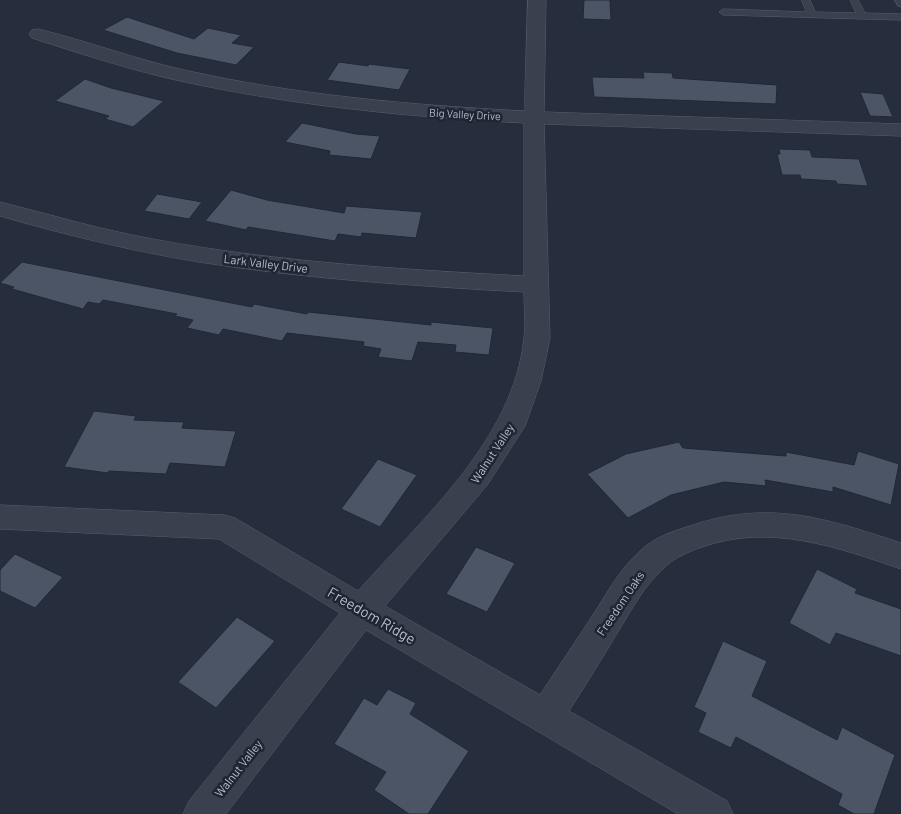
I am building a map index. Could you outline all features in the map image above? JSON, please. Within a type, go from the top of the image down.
[{"type":"street","name":"Walnut Valley","points":[[202,814],[362,610],[478,476],[511,426],[528,381],[537,338],[538,286],[534,118],[538,0]]},
{"type":"street","name":"Big Valley Drive","points":[[38,34],[78,48],[145,67],[286,97],[377,108],[534,118],[901,130]]},
{"type":"street","name":"Lark Valley Drive","points":[[0,209],[41,222],[174,251],[258,264],[402,278],[538,286]]},
{"type":"street","name":"Freedom Ridge","points":[[0,517],[224,527],[362,610],[714,814]]},
{"type":"street","name":"Freedom Oaks","points":[[546,717],[631,584],[649,561],[671,547],[707,531],[741,524],[783,524],[827,532],[901,556]]},
{"type":"lane","points":[[806,0],[812,15]]},
{"type":"lane","points":[[854,0],[862,16]]},
{"type":"lane","points":[[899,0],[901,4]]},
{"type":"lane","points":[[723,12],[901,17]]},
{"type":"building","points":[[584,0],[610,0],[611,20],[583,19]]},
{"type":"building","points":[[127,17],[194,39],[208,28],[241,35],[232,43],[254,47],[236,65],[177,53],[103,30]]},
{"type":"building","points":[[339,62],[410,69],[399,90],[327,80]]},
{"type":"building","points":[[643,72],[672,73],[673,78],[777,85],[776,104],[594,97],[592,77],[644,78]]},
{"type":"building","points":[[85,79],[111,88],[164,101],[133,127],[105,119],[109,116],[55,101]]},
{"type":"building","points":[[860,92],[883,94],[893,117],[870,116]]},
{"type":"building","points":[[302,123],[356,134],[380,136],[371,159],[329,155],[330,151],[285,142]]},
{"type":"building","points":[[779,149],[810,150],[812,157],[859,159],[868,186],[837,184],[836,181],[801,179],[800,175],[782,175],[777,154],[780,154]]},
{"type":"building","points":[[231,190],[267,200],[344,213],[346,206],[422,212],[416,238],[362,233],[361,237],[338,234],[335,241],[248,227],[246,230],[205,221]]},
{"type":"building","points":[[157,194],[202,202],[189,219],[144,211]]},
{"type":"building","points":[[22,262],[252,307],[254,304],[307,314],[308,312],[431,325],[431,322],[493,328],[489,355],[455,352],[456,345],[418,342],[412,361],[378,357],[381,349],[363,346],[364,342],[287,333],[282,341],[223,329],[219,335],[187,328],[193,320],[175,316],[177,314],[103,300],[99,304],[88,302],[83,309],[12,289],[14,287],[0,283]]},
{"type":"building","points":[[94,411],[136,416],[134,420],[184,422],[182,428],[236,431],[225,467],[170,463],[166,474],[109,471],[108,473],[64,467]]},
{"type":"building","points":[[679,442],[683,448],[786,456],[786,452],[854,465],[858,451],[899,464],[891,505],[833,487],[833,492],[765,480],[766,486],[724,482],[671,495],[628,518],[587,474],[626,454]]},
{"type":"building","points":[[378,459],[417,475],[380,527],[341,509]]},
{"type":"building","points":[[476,547],[515,563],[487,612],[446,594]]},
{"type":"building","points":[[15,554],[63,577],[35,608],[0,591],[0,570]]},
{"type":"building","points":[[817,569],[857,589],[855,593],[901,609],[901,656],[836,633],[830,645],[789,623]]},
{"type":"building","points":[[237,617],[275,641],[216,708],[178,682]]},
{"type":"building","points":[[723,641],[767,661],[752,696],[837,740],[842,727],[895,755],[874,814],[854,814],[838,805],[842,794],[736,737],[731,748],[698,732],[706,713],[694,707]]},
{"type":"building","points":[[388,689],[416,703],[410,714],[469,751],[428,814],[409,814],[374,790],[386,772],[334,744],[364,698],[377,705]]}]
